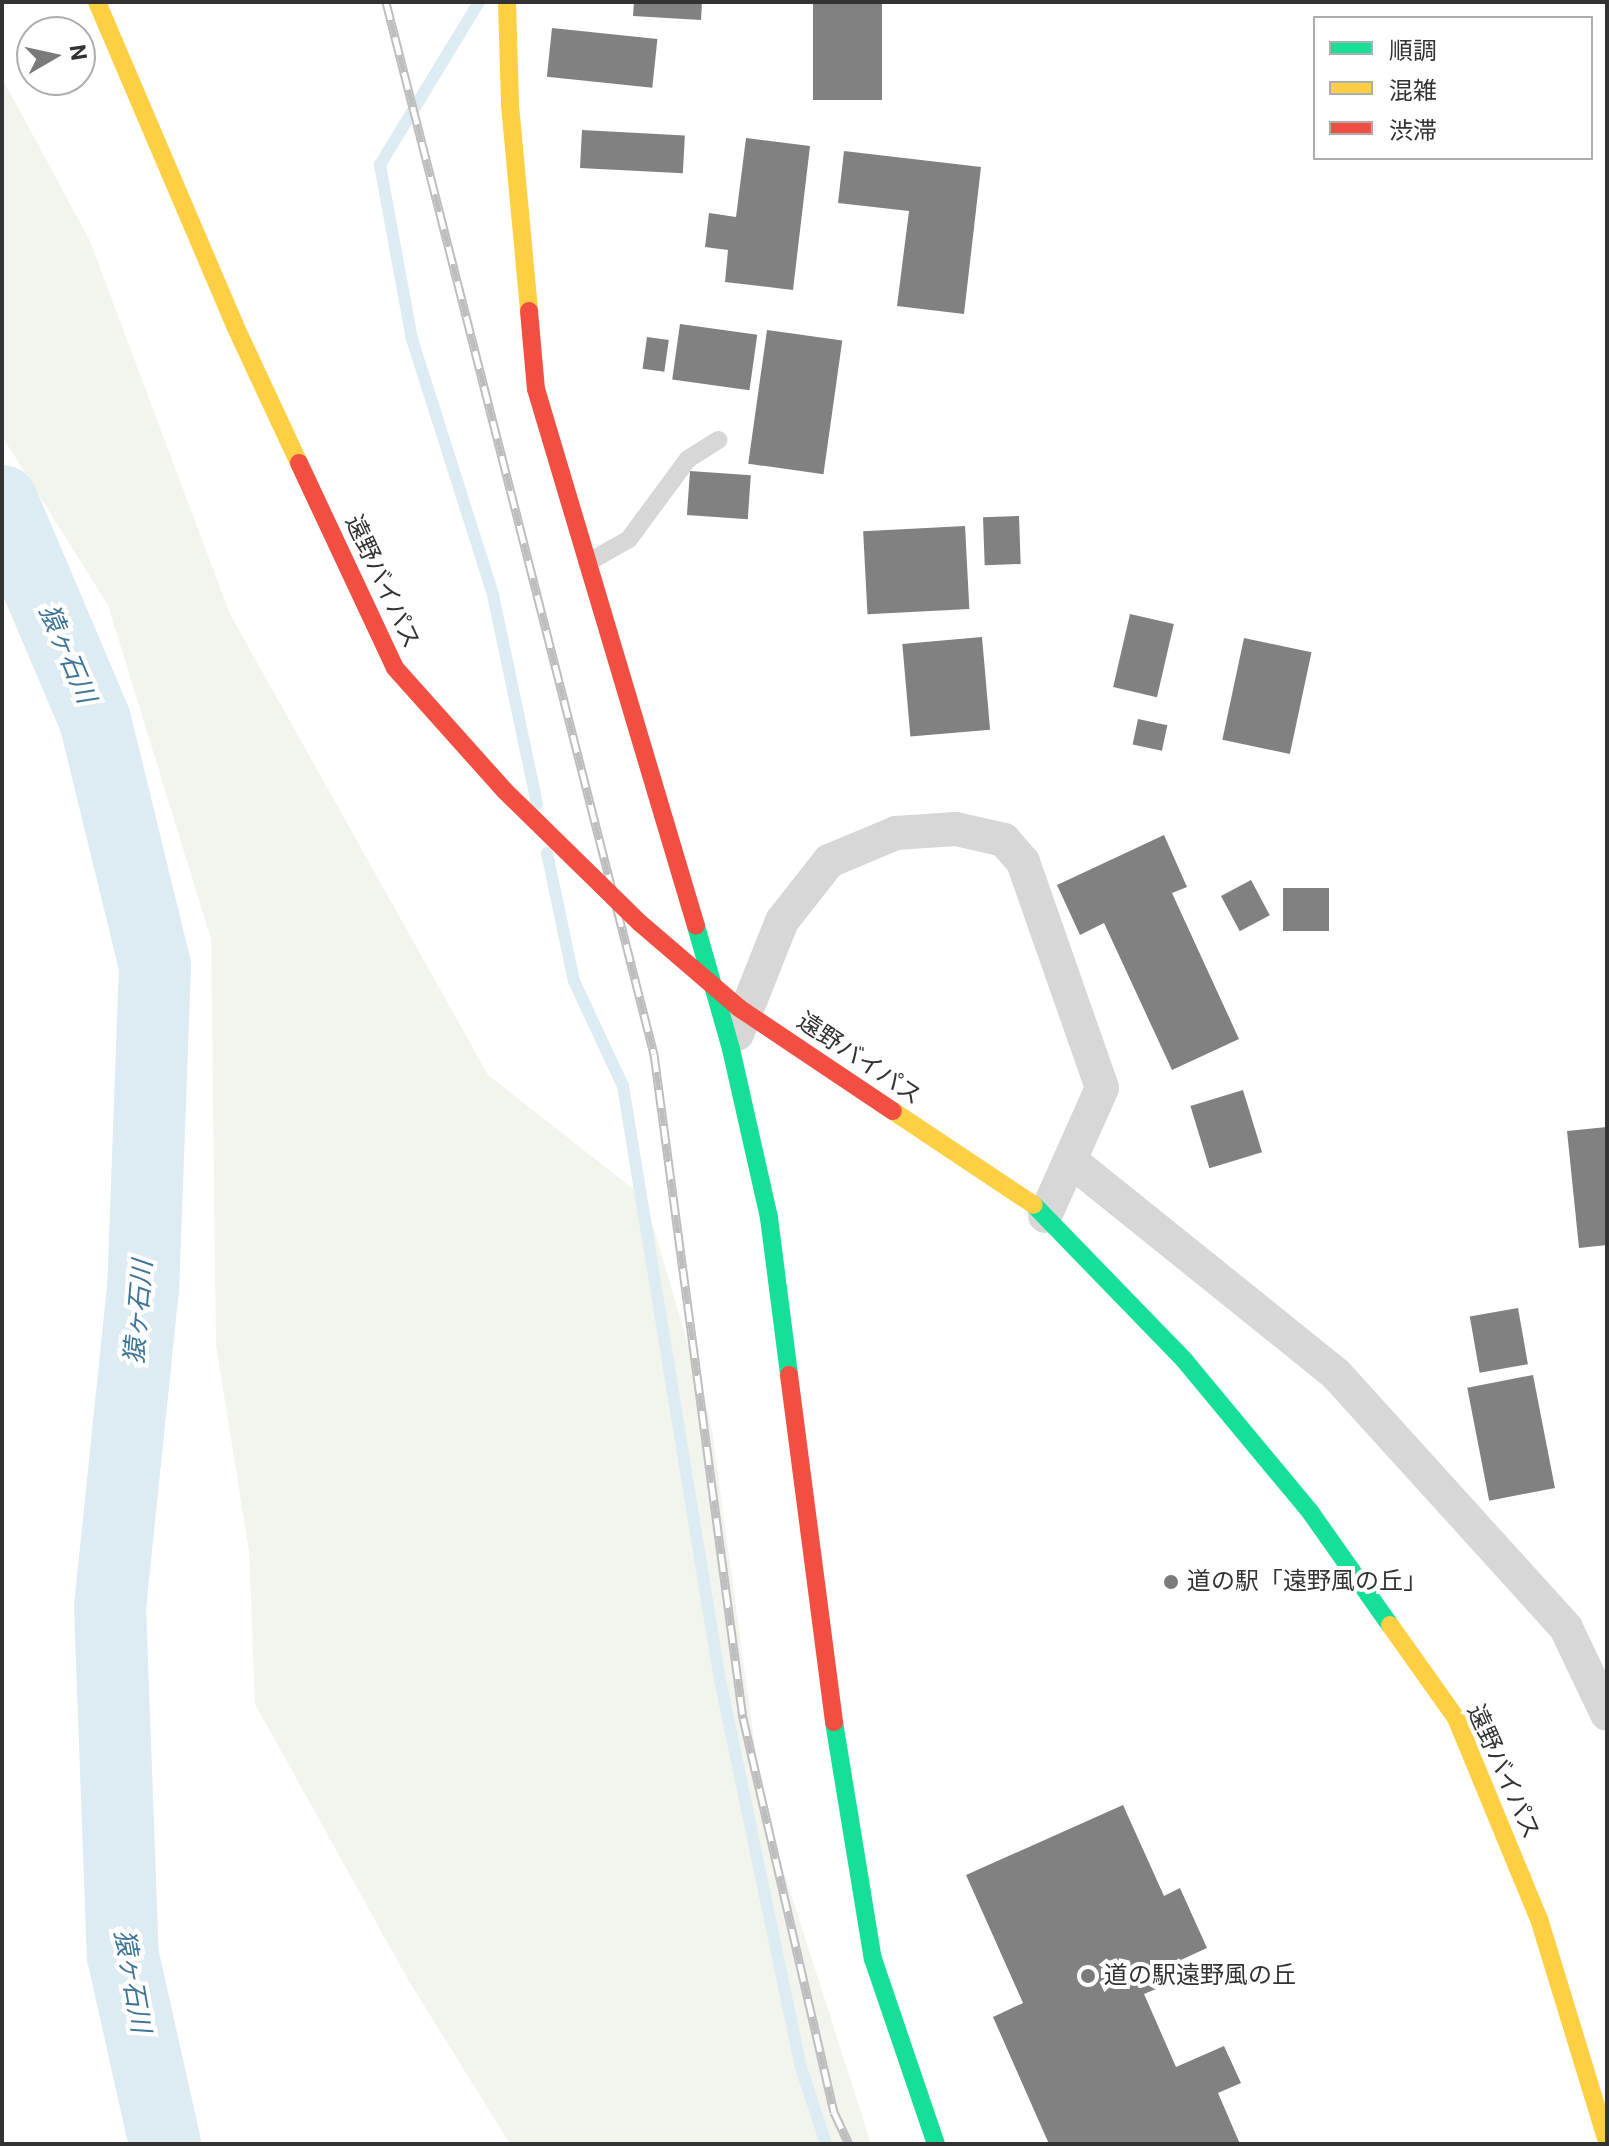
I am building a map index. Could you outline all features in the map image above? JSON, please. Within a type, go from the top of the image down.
[{"type":"main road","name":"遠野バイパス","points":[[97,2],[236,328],[395,668],[504,790],[640,923],[739,1008],[1040,1211],[1185,1361],[1301,1502],[1456,1718],[1539,1919],[1607,2142]]},
{"type":"main road","points":[[507,2],[510,105],[536,389],[658,793],[731,1049],[769,1218],[837,1745],[873,1959],[936,2144]]},
{"type":"street","points":[[731,1049],[782,921],[829,861],[896,833],[956,829],[1004,840],[1023,862],[1102,1088],[1070,1160],[1040,1211]]},
{"type":"street","points":[[1070,1160],[1336,1374],[1566,1628],[1607,1714]]},
{"type":"lane","points":[[587,563],[629,539],[688,459],[718,440]]},
{"type":"shaded area","points":[[2,78],[90,241],[230,614],[488,1075],[645,1198],[711,1423],[763,1806],[871,2144],[510,2144],[407,1978],[255,1704],[249,1551],[216,1345],[211,939],[108,605],[2,436]]},
{"type":"building","points":[[634,2],[702,2],[701,20],[633,16]]},
{"type":"building","points":[[813,2],[882,2],[882,100],[813,100]]},
{"type":"building","points":[[552,28],[657,39],[652,88],[547,77]]},
{"type":"building","points":[[582,130],[685,135],[683,173],[580,168]]},
{"type":"building","points":[[746,138],[810,146],[793,290],[725,282],[728,250],[705,247],[709,213],[736,217]]},
{"type":"building","points":[[844,151],[981,167],[964,314],[897,306],[909,211],[838,203]]},
{"type":"building","points":[[680,324],[757,335],[749,390],[672,379]]},
{"type":"building","points":[[767,330],[842,341],[823,474],[748,464]]},
{"type":"building","points":[[647,337],[669,340],[664,372],[643,369]]},
{"type":"building","points":[[690,471],[751,475],[748,519],[687,515]]},
{"type":"building","points":[[1019,516],[1021,564],[985,565],[983,517]]},
{"type":"building","points":[[965,526],[969,609],[867,614],[863,531]]},
{"type":"building","points":[[1130,614],[1174,624],[1157,697],[1113,687]]},
{"type":"building","points":[[982,637],[990,730],[910,737],[902,644]]},
{"type":"building","points":[[1244,638],[1311,652],[1290,754],[1222,740]]},
{"type":"building","points":[[1138,719],[1167,725],[1162,751],[1133,744]]},
{"type":"building","points":[[1164,835],[1187,887],[1172,893],[1239,1039],[1172,1070],[1104,923],[1080,935],[1057,885]]},
{"type":"building","points":[[1251,880],[1270,915],[1240,931],[1221,896]]},
{"type":"building","points":[[1283,888],[1329,888],[1329,931],[1283,931]]},
{"type":"building","points":[[1243,1090],[1262,1152],[1209,1168],[1190,1106]]},
{"type":"building","points":[[1607,1127],[1607,1245],[1579,1248],[1567,1131]]},
{"type":"building","points":[[1518,1308],[1528,1364],[1480,1373],[1470,1317]]},
{"type":"building","points":[[1533,1375],[1555,1488],[1489,1501],[1467,1388]]},
{"type":"building","name":"道の駅遠野風の丘","points":[[1123,1805],[1164,1896],[1180,1888],[1207,1948],[1161,1969],[1168,1984],[1144,1994],[1176,2067],[1224,2046],[1241,2083],[1218,2093],[1240,2144],[1049,2144],[993,2017],[1023,2003],[966,1875]]},
{"type":"waterway","points":[[479,2],[380,165],[412,339],[493,595],[537,804]]},
{"type":"waterway","name":"猿ヶ石川","points":[[2,501],[95,720],[155,966],[143,1288],[110,1607],[123,1956],[165,2144]]},
{"type":"waterway","points":[[547,853],[574,981],[623,1086],[720,1680],[801,2067],[826,2144]]},
{"type":"railway","points":[[386,2],[654,1054],[743,1718],[834,2112],[849,2144]]},
{"type":"traffic: fast","points":[[696,926],[731,1049],[769,1218],[789,1375]]},
{"type":"traffic: fast","points":[[1034,1205],[1185,1361],[1311,1513],[1390,1625]]},
{"type":"traffic: fast","points":[[834,1722],[873,1959],[936,2144]]},
{"type":"traffic: slow","points":[[97,2],[236,328],[299,463]]},
{"type":"traffic: slow","points":[[507,2],[510,105],[529,311]]},
{"type":"traffic: slow","points":[[893,1111],[1034,1205]]},
{"type":"traffic: slow","points":[[1390,1625],[1456,1718],[1539,1919],[1607,2142]]},
{"type":"traffic: jam","points":[[529,311],[536,389],[696,926]]},
{"type":"traffic: jam","points":[[299,463],[395,668],[504,790]]},
{"type":"traffic: jam","points":[[504,790],[640,923],[739,1008],[893,1111]]},
{"type":"traffic: jam","points":[[789,1375],[834,1722]]},
{"type":"place","name":"道の駅「遠野風の丘」","points":[[1171,1582]]},
{"type":"place","name":"道の駅遠野風の丘","points":[[1088,1976]]}]
